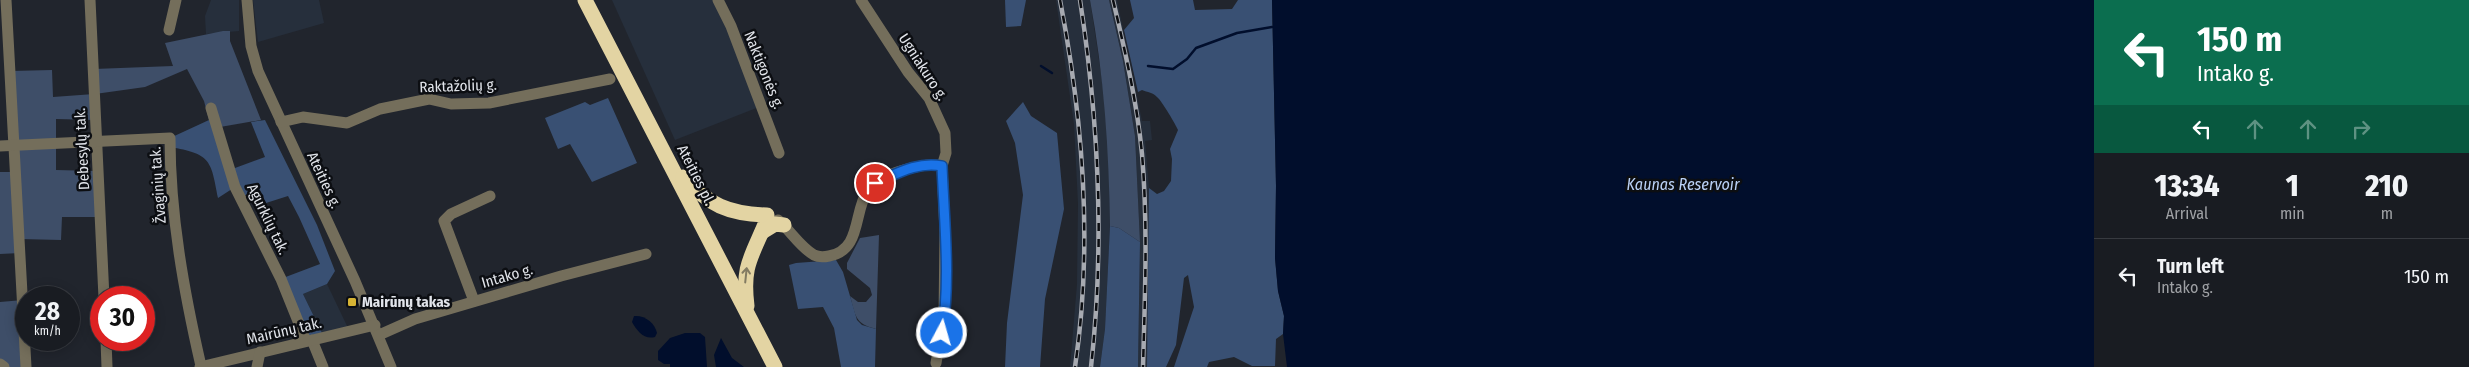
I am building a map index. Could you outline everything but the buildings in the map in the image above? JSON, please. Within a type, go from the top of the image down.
[{"type":"highway","name":"Ateities pl.","points":[[585,0],[774,367]]},
{"type":"highway","points":[[670,162],[699,193],[719,207],[735,213],[767,215],[744,275],[749,317]]},
{"type":"highway","points":[[762,232],[775,224],[784,225]]},
{"type":"street","points":[[6,0],[26,367]]},
{"type":"street","name":"Debesylų tak.","points":[[90,0],[103,286]]},
{"type":"street","points":[[169,30],[176,0]]},
{"type":"street","name":"Ateities g.","points":[[247,0],[254,61],[377,330],[391,367]]},
{"type":"street","name":"Naktigonės g.","points":[[718,0],[731,26],[779,153]]},
{"type":"street","name":"Ugniakuro g.","points":[[862,0],[908,72],[928,98],[945,133],[946,153],[942,166],[945,232],[944,318],[936,363]]},
{"type":"street","name":"Raktažolių g.","points":[[281,122],[303,116],[347,123],[380,109],[429,100],[451,104],[489,103],[610,79]]},
{"type":"street","name":"Agurklių tak.","points":[[211,108],[235,187],[323,367]]},
{"type":"street","name":"Žvaginių tak.","points":[[0,146],[97,143],[170,138],[178,248],[186,306],[200,367]]},
{"type":"street","points":[[767,215],[784,225],[814,255],[823,257],[832,255],[842,251],[850,243],[865,196],[875,183],[918,166],[932,164],[942,166]]},
{"type":"street","points":[[474,301],[444,221],[451,214],[490,196]]},
{"type":"street","name":"Intako g.","points":[[377,330],[474,301],[646,254]]},
{"type":"street","name":"Mairūnų tak.","points":[[200,367],[309,340],[377,330]]},
{"type":"street","points":[[106,351],[107,367]]},
{"type":"street","points":[[257,367],[260,352]]},
{"type":"street","points":[[0,364],[4,367]]},
{"type":"shaded area","points":[[211,0],[239,0],[239,31],[206,34],[205,16]]},
{"type":"shaded area","points":[[253,0],[319,0],[324,23],[258,42]]},
{"type":"shaded area","points":[[612,0],[722,0],[764,105],[675,140]]},
{"type":"shaded area","points":[[1005,0],[1026,0],[1021,26],[1006,27]]},
{"type":"shaded area","points":[[1056,0],[1090,0],[1103,87],[1109,155],[1110,226],[1105,329],[1100,367],[1070,367],[1077,284],[1078,204],[1074,124]]},
{"type":"shaded area","points":[[1090,0],[1109,0],[1123,61],[1135,136],[1140,242],[1119,228],[1110,226],[1105,113],[1099,56]]},
{"type":"shaded area","points":[[1109,0],[1117,0],[1142,121],[1150,121],[1152,140],[1145,141],[1149,188],[1150,253],[1147,367],[1138,367],[1140,242],[1135,136],[1123,61]]},
{"type":"shaded area","points":[[1130,0],[1193,0],[1195,10],[1232,9],[1238,0],[1272,0],[1276,186],[1275,258],[1278,291],[1284,316],[1283,334],[1276,339],[1275,366],[1252,366],[1234,357],[1209,362],[1207,367],[1174,367],[1194,307],[1188,275],[1184,278],[1176,345],[1166,367],[1147,367],[1149,188],[1157,194],[1164,191],[1171,181],[1172,159],[1170,149],[1178,130],[1156,96],[1142,90],[1138,92],[1124,30],[1134,18]]},
{"type":"shaded area","points":[[230,31],[230,41],[261,120],[220,127],[209,120],[204,101],[187,69],[145,87],[95,94],[96,120],[56,119],[56,170],[95,171],[97,217],[62,217],[61,240],[20,239],[20,253],[0,254],[0,172],[16,172],[11,71],[52,70],[53,97],[94,94],[94,69],[173,66],[165,43]]},
{"type":"shaded area","points":[[608,98],[637,163],[592,182],[570,144],[558,149],[545,118],[585,102],[590,105]]},
{"type":"shaded area","points":[[1023,102],[1031,116],[1057,133],[1064,209],[1045,299],[1040,367],[1005,367],[1007,323],[1023,195],[1015,143],[1006,121]]},
{"type":"shaded area","points":[[209,120],[215,124],[229,165],[235,168],[265,157],[251,122],[265,120],[317,225],[335,271],[327,284],[303,294],[322,333],[306,336],[283,278],[320,264],[288,196],[266,203],[259,188],[240,198],[235,187],[218,198],[213,175],[206,160],[193,152],[170,147],[170,138]]},
{"type":"shaded area","points":[[1110,226],[1119,228],[1140,242],[1138,367],[1100,367],[1105,329]]},
{"type":"shaded area","points":[[879,235],[876,329],[864,324],[855,314],[850,296],[858,302],[866,302],[872,295],[870,288],[847,269],[847,263],[860,238]]},
{"type":"shaded area","points":[[836,260],[843,272],[857,320],[862,325],[876,329],[875,367],[841,367],[834,328],[823,307],[798,309],[789,265]]},
{"type":"shaded area","points":[[327,284],[348,328],[322,333],[303,294]]},
{"type":"shaded area","points":[[15,301],[15,351],[25,351],[26,367],[0,367],[0,302]]},
{"type":"water","name":"Kaunas Reservoir","points":[[1272,0],[2094,0],[2094,367],[1287,367],[1283,334],[1284,316],[1278,291],[1275,258],[1276,186]]},
{"type":"water","points":[[634,316],[646,318],[652,323],[657,333],[655,337],[644,336],[639,331],[632,322]]},
{"type":"water","points":[[685,333],[700,333],[705,337],[707,367],[670,367],[670,364],[664,364],[658,360],[658,351],[670,338]]},
{"type":"water","points":[[721,338],[732,358],[744,367],[716,367],[714,355]]},
{"type":"waterway","points":[[1148,66],[1173,69],[1187,59],[1196,48],[1237,33],[1272,27]]},
{"type":"waterway","points":[[1041,66],[1052,73]]},
{"type":"railway","points":[[1060,0],[1075,91],[1083,183],[1083,276],[1075,367]]},
{"type":"railway","points":[[1080,0],[1092,92],[1098,183],[1098,275],[1091,367]]},
{"type":"railway","points":[[1113,0],[1134,96],[1142,154],[1145,234],[1143,367]]},
{"type":"place","name":"Mairūnų takas","points":[[352,302]]},
{"type":"route","points":[[875,183],[918,166],[932,164],[942,166],[945,232],[944,318],[942,333]]}]
